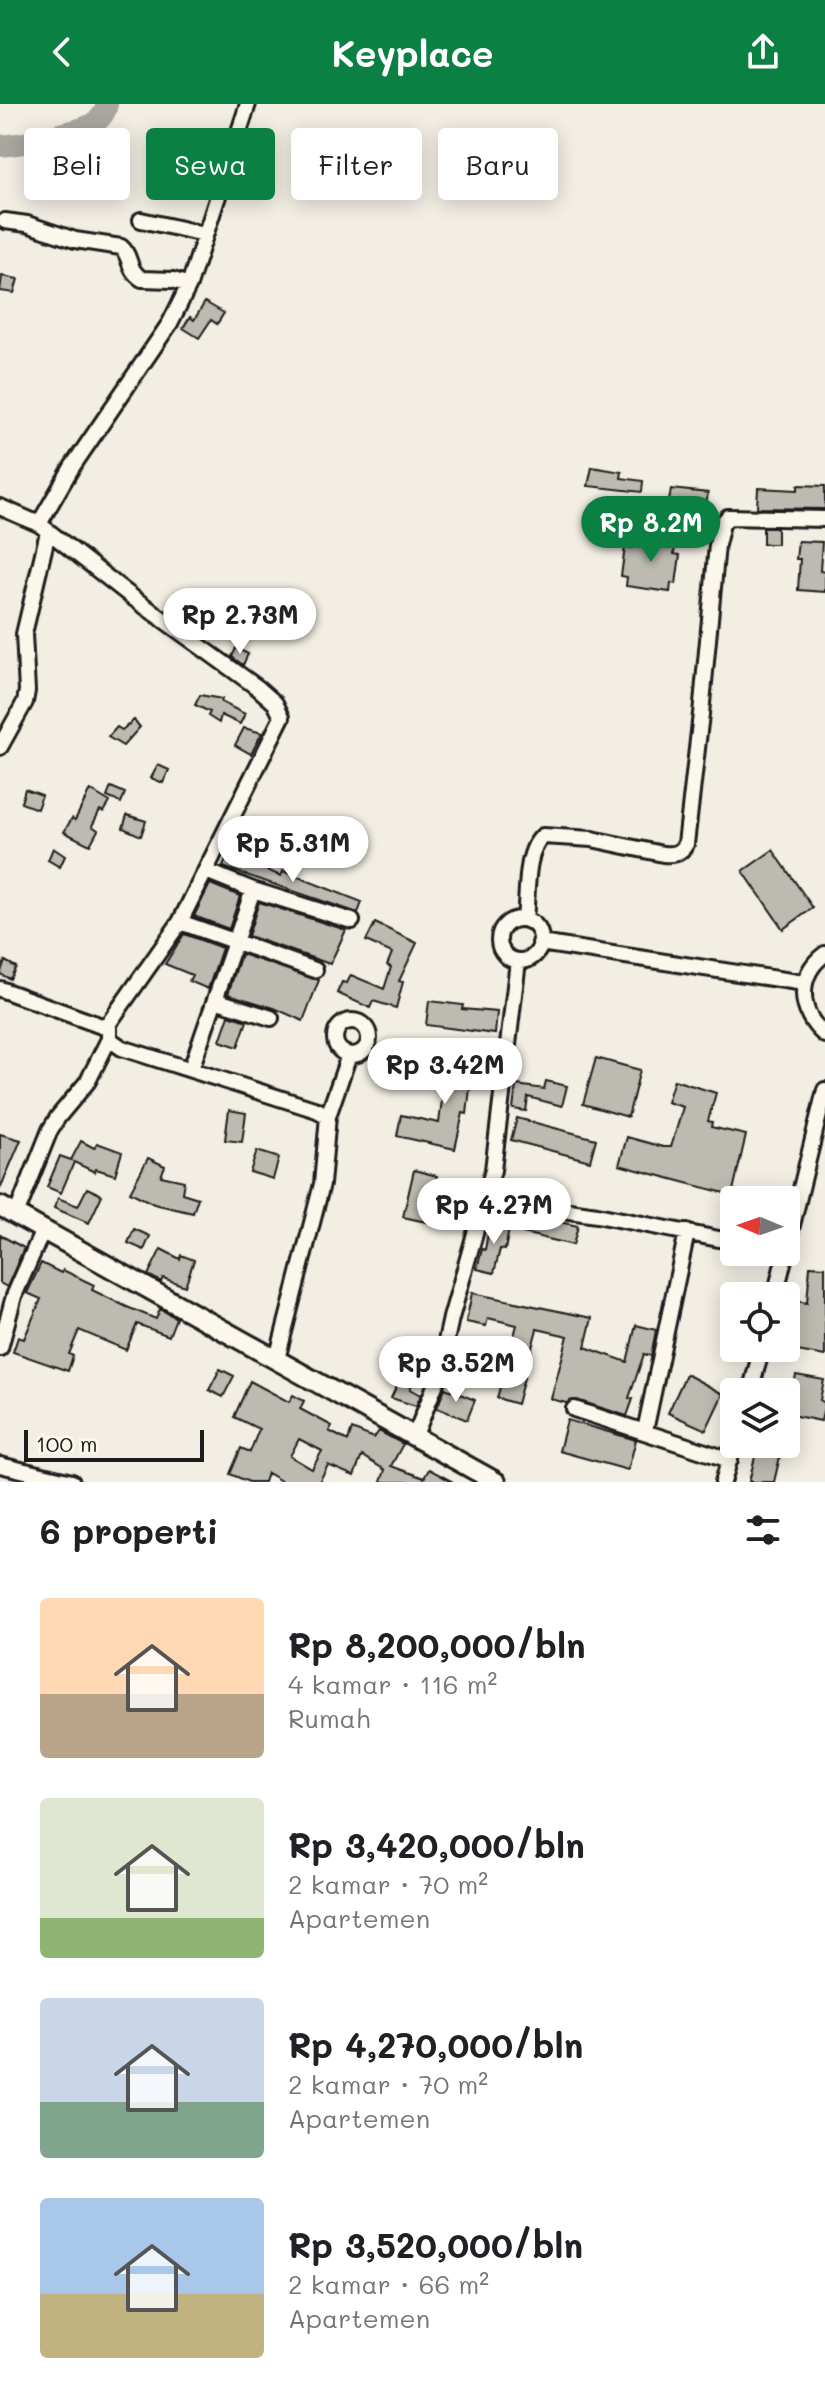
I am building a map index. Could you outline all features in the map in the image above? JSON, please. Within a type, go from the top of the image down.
[{"type":"main road","points":[[8,1210],[277,1359],[475,1477],[496,1482]]},
{"type":"street","points":[[0,747],[25,702],[24,634],[44,528],[72,467],[170,323],[189,285],[248,104]]},
{"type":"street","points":[[141,220],[204,234]]},
{"type":"street","points":[[5,221],[27,224],[75,240],[121,247],[126,251],[130,269],[142,279],[173,280],[189,285]]},
{"type":"street","points":[[0,507],[44,528],[132,597],[258,688],[280,709],[282,717],[180,922],[108,1033],[88,1081],[50,1130],[8,1210]]},
{"type":"street","points":[[525,919],[531,863],[534,850],[543,836],[592,839],[663,854],[678,853],[683,849],[701,714],[713,571],[722,524],[728,517],[825,519]]},
{"type":"street","points":[[206,871],[253,890],[352,921]]},
{"type":"street","points":[[191,1069],[253,890]]},
{"type":"street","points":[[525,919],[537,928],[540,943],[533,956],[518,961],[503,953],[499,937],[508,923],[525,919]]},
{"type":"street","points":[[180,922],[315,970]]},
{"type":"street","points":[[540,943],[804,983]]},
{"type":"street","points":[[825,954],[812,966],[804,983],[806,1011],[825,1035]]},
{"type":"street","points":[[414,1438],[438,1378],[451,1318],[493,1170],[518,961]]},
{"type":"street","points":[[0,989],[108,1033],[122,1048],[328,1116]]},
{"type":"street","points":[[215,1000],[271,1018]]},
{"type":"street","points":[[277,1359],[322,1184],[328,1116],[349,1055]]},
{"type":"street","points":[[800,1186],[825,1090]]},
{"type":"street","points":[[486,1199],[720,1239]]},
{"type":"street","points":[[0,1348],[14,1296],[43,1230]]},
{"type":"street","points":[[645,1431],[687,1232]]},
{"type":"street","points":[[574,1409],[730,1460],[723,1482]]},
{"type":"street","points":[[0,1465],[72,1482]]},
{"type":"building","points":[[2,276],[18,279],[14,293],[0,291]]},
{"type":"building","points":[[205,302],[224,313],[217,324],[211,320],[199,338],[183,328],[190,317],[194,320]]},
{"type":"building","points":[[592,467],[622,472],[621,478],[643,481],[642,492],[588,486]]},
{"type":"building","points":[[798,485],[825,486],[825,509],[757,508],[758,488],[798,490]]},
{"type":"building","points":[[671,489],[708,493],[705,513],[690,510],[691,504],[669,501]]},
{"type":"building","points":[[763,528],[777,528],[777,544],[763,544]]},
{"type":"building","points":[[634,535],[676,541],[674,554],[680,555],[676,584],[671,583],[670,592],[626,586],[627,577],[621,576],[625,547],[632,548]]},
{"type":"building","points":[[798,541],[822,542],[820,571],[825,572],[825,592],[798,590]]},
{"type":"building","points":[[236,648],[248,654],[243,665],[232,657]]},
{"type":"building","points":[[200,695],[222,699],[221,702],[245,714],[240,724],[221,715],[219,723],[208,716],[210,712],[195,705]]},
{"type":"building","points":[[134,720],[140,727],[123,746],[108,737],[117,727],[122,730]]},
{"type":"building","points":[[244,728],[262,733],[251,754],[235,745]]},
{"type":"building","points":[[158,765],[169,770],[163,783],[151,778]]},
{"type":"building","points":[[111,787],[125,793],[121,803],[107,797]]},
{"type":"building","points":[[25,789],[42,795],[37,809],[21,803]]},
{"type":"building","points":[[90,790],[110,802],[104,812],[100,810],[92,826],[98,830],[90,845],[64,832],[72,818],[75,820]]},
{"type":"building","points":[[127,815],[146,821],[141,836],[123,828]]},
{"type":"building","points":[[53,848],[65,856],[60,867],[48,860]]},
{"type":"building","points":[[773,850],[813,908],[783,929],[743,871]]},
{"type":"building","points":[[228,854],[281,876],[283,871],[362,902],[358,913],[223,867]]},
{"type":"building","points":[[210,884],[240,896],[229,929],[194,916]]},
{"type":"building","points":[[259,902],[346,930],[330,964],[248,936]]},
{"type":"building","points":[[375,923],[417,943],[399,981],[403,982],[396,1008],[373,1001],[370,1008],[337,993],[342,982],[347,983],[351,975],[384,989],[392,953],[366,941]]},
{"type":"building","points":[[184,934],[222,948],[208,989],[189,981],[192,975],[165,964]]},
{"type":"building","points":[[241,954],[319,980],[303,1021],[274,1008],[228,994]]},
{"type":"building","points":[[5,961],[16,967],[10,979],[0,974]]},
{"type":"building","points":[[429,1001],[463,1005],[462,1009],[497,1012],[495,1034],[426,1025]]},
{"type":"building","points":[[229,1015],[247,1021],[238,1047],[220,1041]]},
{"type":"building","points":[[448,1051],[474,1054],[467,1114],[463,1113],[455,1149],[397,1136],[401,1115],[439,1123]]},
{"type":"building","points":[[596,1058],[640,1070],[628,1117],[583,1104]]},
{"type":"building","points":[[674,1080],[716,1093],[708,1121],[712,1122],[711,1127],[746,1135],[734,1186],[720,1186],[720,1192],[619,1165],[627,1137],[671,1147],[683,1107],[667,1102]]},
{"type":"building","points":[[546,1081],[567,1086],[562,1106],[528,1097],[526,1111],[513,1109],[516,1085],[544,1089]]},
{"type":"building","points":[[229,1110],[246,1113],[242,1142],[225,1140]]},
{"type":"building","points":[[517,1118],[596,1139],[590,1161],[511,1140]]},
{"type":"building","points":[[0,1134],[21,1140],[0,1189]]},
{"type":"building","points":[[81,1141],[94,1148],[97,1143],[122,1152],[115,1175],[96,1169],[95,1172],[74,1162],[61,1193],[47,1187],[60,1156],[71,1160]]},
{"type":"building","points":[[257,1151],[279,1158],[273,1179],[250,1172]]},
{"type":"building","points":[[148,1158],[165,1166],[161,1176],[184,1181],[182,1193],[198,1198],[193,1213],[154,1204],[130,1192]]},
{"type":"building","points":[[414,1170],[437,1176],[426,1222],[403,1217]]},
{"type":"building","points":[[87,1188],[102,1195],[89,1223],[54,1208],[58,1198],[78,1206]]},
{"type":"building","points":[[527,1215],[578,1226],[573,1245],[523,1233]]},
{"type":"building","points":[[490,1221],[510,1224],[505,1250],[500,1249],[494,1273],[477,1269],[482,1249],[485,1250]]},
{"type":"building","points":[[134,1229],[150,1236],[144,1250],[128,1243]]},
{"type":"building","points":[[0,1235],[24,1248],[7,1287],[0,1283]]},
{"type":"building","points":[[161,1249],[180,1259],[181,1255],[194,1260],[185,1286],[163,1278],[161,1282],[148,1275]]},
{"type":"building","points":[[41,1263],[94,1285],[92,1290],[156,1319],[160,1309],[176,1318],[169,1336],[137,1324],[126,1350],[79,1330],[69,1354],[73,1356],[68,1371],[13,1352],[18,1337],[24,1339],[41,1299],[27,1293]]},
{"type":"building","points":[[810,1266],[825,1267],[825,1356],[800,1352],[800,1302],[807,1303]]},
{"type":"building","points":[[472,1293],[592,1318],[585,1347],[627,1362],[636,1325],[656,1330],[651,1356],[644,1354],[629,1398],[633,1399],[627,1416],[577,1400],[566,1403],[551,1399],[568,1336],[537,1329],[517,1404],[497,1398],[517,1325],[488,1318],[486,1326],[466,1322]]},
{"type":"building","points":[[220,1369],[234,1376],[223,1397],[209,1390]]},
{"type":"building","points":[[686,1374],[720,1392],[720,1400],[706,1430],[668,1413]]},
{"type":"building","points":[[402,1375],[414,1380],[410,1389],[421,1395],[416,1406],[391,1398]]},
{"type":"building","points":[[796,1375],[824,1380],[820,1400],[825,1403],[821,1421],[800,1417],[800,1378],[795,1378]]},
{"type":"building","points":[[250,1381],[289,1402],[293,1395],[304,1401],[300,1409],[332,1426],[329,1431],[348,1441],[352,1429],[374,1438],[379,1431],[403,1444],[391,1466],[424,1478],[429,1469],[453,1482],[381,1482],[385,1470],[362,1456],[354,1476],[328,1465],[319,1482],[283,1482],[267,1473],[264,1482],[249,1482],[230,1474],[241,1448],[250,1452],[259,1429],[234,1417]],"holes":[[[299,1439],[322,1451],[312,1469],[290,1456]]]},
{"type":"building","points":[[445,1388],[475,1400],[467,1420],[437,1408]]},
{"type":"building","points":[[567,1420],[636,1440],[628,1470],[559,1451]]},
{"type":"building","points":[[755,1458],[780,1458],[774,1482],[749,1482]]},
{"type":"waterway","points":[[0,146],[87,127],[100,119],[107,104]]}]
